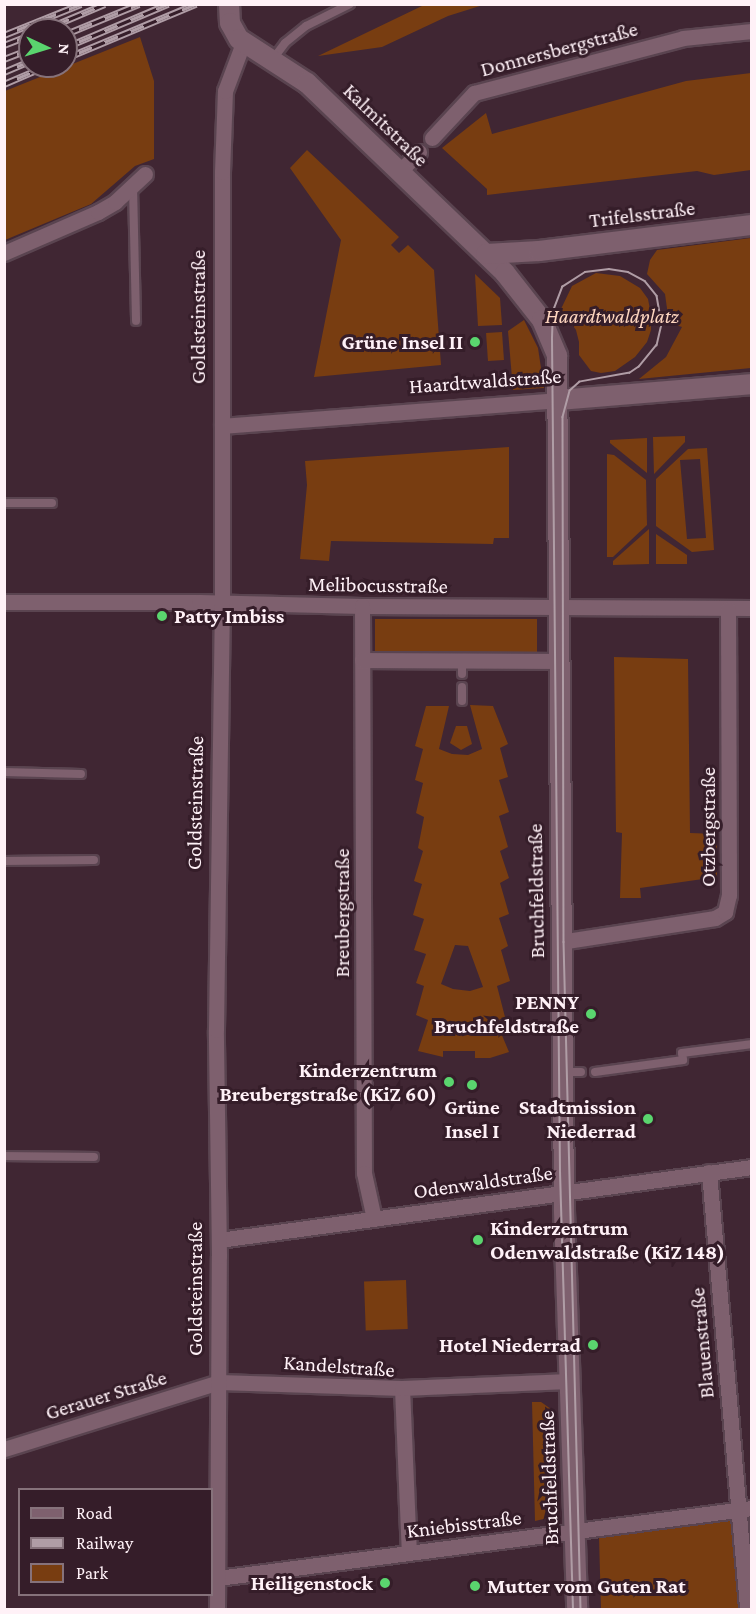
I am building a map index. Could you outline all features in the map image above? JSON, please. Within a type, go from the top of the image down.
[{"type":"street","points":[[229,4],[232,28],[243,43]]},
{"type":"street","name":"Donnersbergstraße","points":[[432,138],[474,93],[683,38],[752,31]]},
{"type":"street","name":"Kalmitstraße","points":[[243,43],[307,83],[486,254]]},
{"type":"street","name":"Goldsteinstraße","points":[[217,1610],[219,1240],[216,1030],[222,603],[225,92],[243,43]]},
{"type":"street","points":[[400,171],[419,152]]},
{"type":"street","points":[[4,253],[98,212],[145,174]]},
{"type":"street","name":"Trifelsstraße","points":[[486,254],[539,251],[752,225]]},
{"type":"street","points":[[519,289],[519,273],[523,265],[539,251]]},
{"type":"street","points":[[486,254],[519,289],[542,320],[555,347],[559,400]]},
{"type":"street","name":"Haardtwaldstraße","points":[[222,426],[752,384]]},
{"type":"street","name":"Bruchfeldstraße","points":[[559,400],[560,942],[572,1072],[564,1193],[578,1610]]},
{"type":"street","name":"Melibocusstraße","points":[[4,602],[752,608]]},
{"type":"street","name":"Breubergstraße","points":[[362,606],[364,1173],[374,1219]]},
{"type":"street","name":"Otzbergstraße","points":[[560,942],[715,918],[725,912],[729,895],[728,609]]},
{"type":"street","points":[[362,660],[462,668],[558,661]]},
{"type":"street","name":"Odenwaldstraße","points":[[219,1240],[752,1167]]},
{"type":"street","name":"Blauenstraße","points":[[709,1172],[744,1509],[747,1610]]},
{"type":"street","name":"Bruchfeldstraße","points":[[402,1388],[569,1381]]},
{"type":"street","name":"Kandelstraße","points":[[219,1382],[402,1388],[409,1553]]},
{"type":"street","name":"Gerauer Straße","points":[[4,1449],[219,1382]]},
{"type":"street","name":"Kniebisstraße","points":[[218,1578],[744,1509]]},
{"type":"lane","points":[[272,60],[285,43],[306,26],[351,4]]},
{"type":"lane","points":[[133,186],[136,321]]},
{"type":"lane","points":[[4,503],[52,502]]},
{"type":"lane","points":[[462,687],[462,701]]},
{"type":"lane","points":[[4,772],[81,774]]},
{"type":"lane","points":[[4,861],[94,860]]},
{"type":"lane","points":[[595,1072],[683,1060],[682,1053],[752,1044]]},
{"type":"lane","points":[[4,1156],[94,1157]]},
{"type":"green space","points":[[424,5],[483,5],[448,16],[382,47],[318,56]]},
{"type":"green space","points":[[140,37],[154,81],[154,159],[135,166],[91,204],[5,240],[5,91],[38,78],[78,78],[78,62]]},
{"type":"green space","points":[[751,73],[751,170],[714,175],[697,171],[487,195],[487,189],[442,148],[486,113],[492,134],[686,81]]},
{"type":"green space","points":[[307,150],[399,237],[391,245],[399,253],[408,245],[434,270],[441,365],[314,377],[341,240],[290,168]]},
{"type":"green space","name":"Haardtwaldplatz","points":[[751,238],[751,368],[639,379],[666,357],[682,327],[669,323],[665,294],[647,274],[650,260],[657,250]]},
{"type":"green space","name":"Haardtwaldplatz","points":[[596,273],[620,276],[640,288],[648,299],[651,315],[651,330],[647,342],[635,357],[615,371],[601,373],[591,371],[579,355],[576,330],[561,309],[572,286]]},
{"type":"green space","points":[[475,274],[500,298],[502,325],[478,326]]},
{"type":"green space","points":[[524,320],[538,348],[544,388],[513,390],[508,331]]},
{"type":"green space","points":[[502,332],[504,360],[488,361],[486,333]]},
{"type":"green space","points":[[685,436],[685,442],[654,474],[653,437]]},
{"type":"green space","points":[[647,438],[647,473],[610,443],[610,440]]},
{"type":"green space","points":[[509,447],[509,538],[494,538],[493,544],[331,541],[329,561],[300,559],[307,485],[305,461]]},
{"type":"green space","points":[[707,448],[714,550],[692,552],[656,526],[656,479],[688,449]],"holes":[[[700,459],[706,538],[687,539],[680,460]]]},
{"type":"green space","points":[[607,454],[614,455],[646,480],[647,525],[613,557],[607,557]]},
{"type":"green space","points":[[649,529],[649,564],[613,565],[613,561]]},
{"type":"green space","points":[[656,534],[687,555],[687,564],[656,564]]},
{"type":"green space","points":[[375,619],[537,619],[537,656],[375,656]]},
{"type":"green space","points":[[614,657],[688,659],[690,833],[717,834],[717,877],[640,888],[641,898],[620,898],[622,833],[616,832]]},
{"type":"green space","points":[[470,705],[493,706],[508,744],[500,748],[508,777],[499,780],[509,812],[499,816],[508,847],[500,851],[509,878],[500,883],[509,914],[499,918],[508,946],[501,950],[510,981],[497,986],[505,1017],[496,1021],[509,1052],[490,1058],[475,1058],[475,1051],[443,1051],[443,1057],[418,1051],[428,1020],[416,1015],[424,986],[416,983],[426,954],[414,950],[424,919],[413,915],[422,884],[414,881],[423,851],[418,848],[424,817],[416,813],[423,783],[415,780],[423,749],[415,746],[426,706],[449,706],[439,749],[452,754],[468,755],[482,749]],"holes":[[[455,945],[468,946],[483,987],[470,991],[453,989],[441,984]]]},
{"type":"green space","points":[[456,726],[467,726],[472,744],[461,750],[450,743]]},
{"type":"green space","points":[[406,1280],[408,1329],[366,1330],[364,1281]]},
{"type":"green space","points":[[532,1402],[541,1402],[551,1409],[553,1511],[548,1518],[535,1521]]},
{"type":"green space","points":[[733,1517],[741,1609],[601,1609],[599,1536]]},
{"type":"tram line","points":[[573,1610],[560,1173],[552,338],[553,311],[562,287],[585,272],[609,269],[628,272],[645,281],[657,296],[662,324],[657,345],[639,367],[630,373],[580,382],[570,391],[563,417],[564,942],[581,1610]]},
{"type":"railway","points":[[4,35],[81,4]]},
{"type":"railway","points":[[72,18],[105,4]]},
{"type":"railway","points":[[78,29],[139,4]]},
{"type":"railway","points":[[78,42],[168,4]]},
{"type":"railway","points":[[78,53],[196,4]]},
{"type":"railway","points":[[4,45],[18,40]]},
{"type":"railway","points":[[4,59],[18,54]]},
{"type":"railway","points":[[4,72],[18,66]]},
{"type":"railway","points":[[4,84],[18,78]]},
{"type":"place","name":"Grüne Insel II","points":[[475,342]]},
{"type":"place","name":"Patty Imbiss","points":[[162,616]]},
{"type":"place","name":"PENNY Bruchfeldstraße","points":[[591,1014]]},
{"type":"place","name":"Kinderzentrum Breubergstraße (KiZ 60)","points":[[449,1082]]},
{"type":"place","name":"Grüne Insel I","points":[[472,1085]]},
{"type":"place","name":"Stadtmission Niederrad","points":[[648,1119]]},
{"type":"place","name":"Kinderzentrum Odenwaldstraße (KiZ 148)","points":[[478,1240]]},
{"type":"place","name":"Hotel Niederrad","points":[[593,1345]]},
{"type":"place","name":"Heiligenstock","points":[[385,1583]]},
{"type":"place","name":"Mutter vom Guten Rat","points":[[475,1586]]}]
